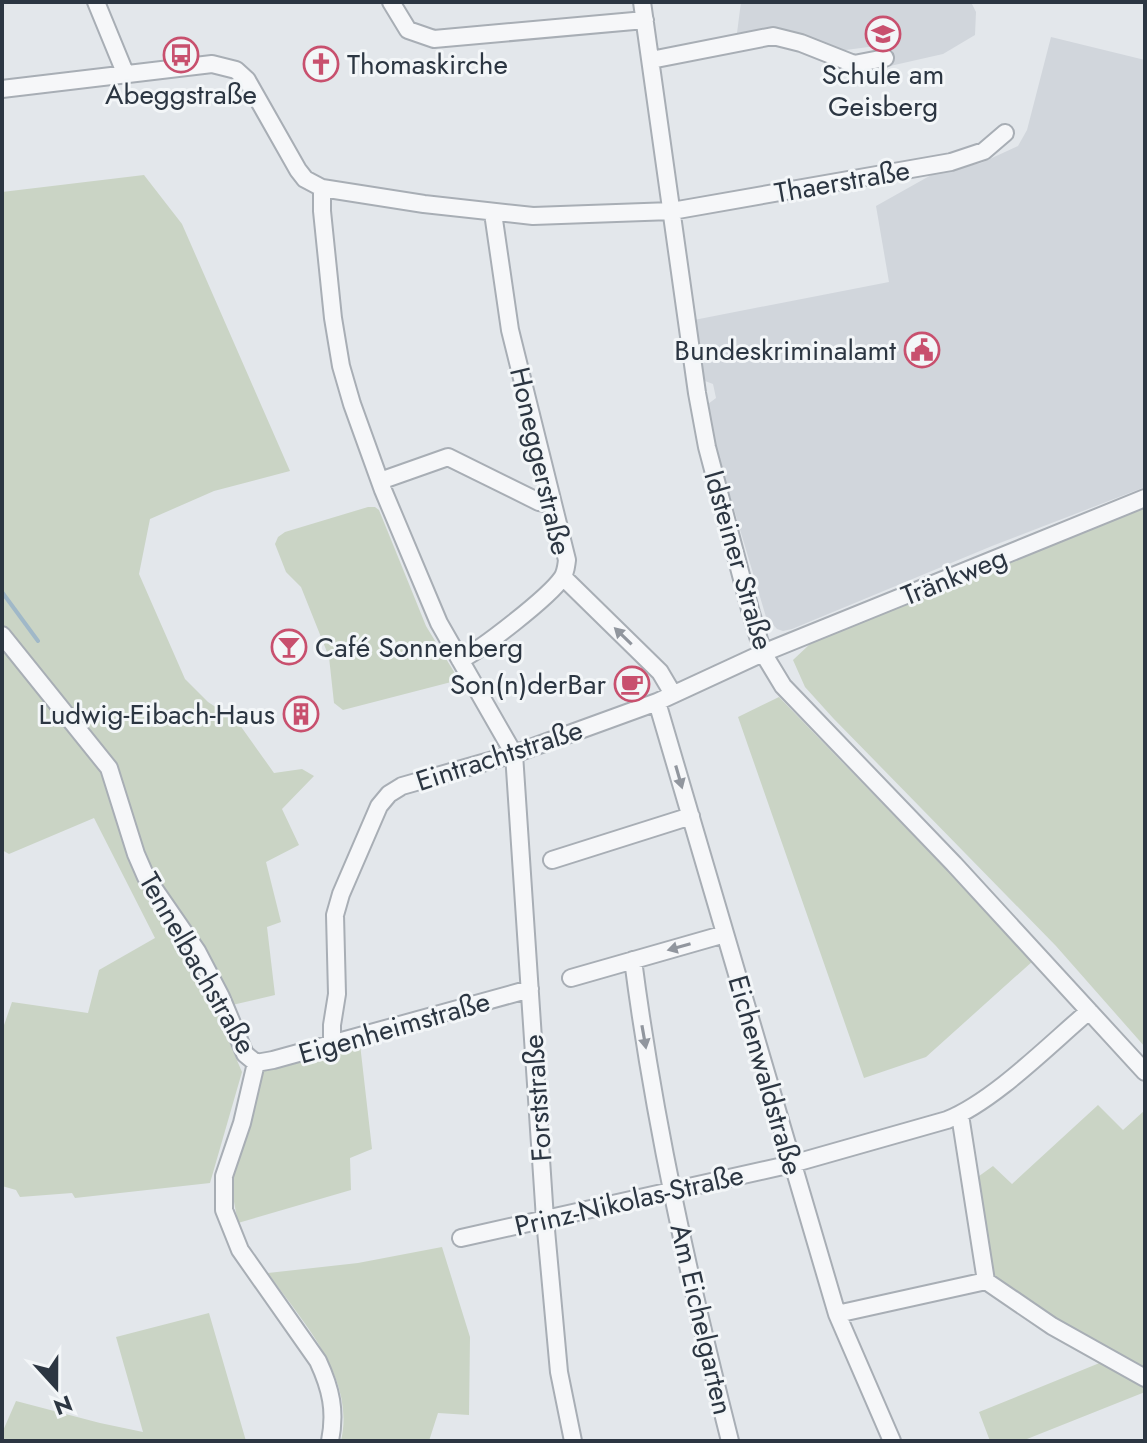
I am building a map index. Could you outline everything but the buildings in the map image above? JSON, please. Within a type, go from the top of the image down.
[{"type":"street","points":[[96,2],[126,75]]},
{"type":"street","points":[[391,2],[408,30],[434,39],[645,20]]},
{"type":"street","name":"Idsteiner Straße","points":[[642,2],[692,362],[707,447],[763,653],[783,686],[954,864],[1145,1072]]},
{"type":"street","points":[[651,60],[773,36],[801,43],[854,64],[885,58]]},
{"type":"street","points":[[2,89],[212,64],[236,70],[247,80],[298,170],[305,179],[322,188],[333,318],[341,366],[380,481],[439,623],[514,754]]},
{"type":"street","name":"Thaerstraße","points":[[322,188],[533,216],[672,211],[951,162],[984,151],[1005,133]]},
{"type":"street","name":"Honeggerstraße","points":[[460,660],[489,642],[563,577],[567,560],[510,330],[493,213]]},
{"type":"street","points":[[380,481],[448,457],[539,502],[553,504]]},
{"type":"street","name":"Tränkweg","points":[[763,653],[1145,498]]},
{"type":"street","name":"Eichenwaldstraße","points":[[563,577],[660,672],[691,816],[837,1314],[892,1441]]},
{"type":"street","name":"Tennelbachstraße","points":[[2,635],[109,768],[146,877],[197,951],[245,1054],[256,1063],[242,1123],[224,1176],[224,1210],[240,1250],[303,1339],[327,1381],[334,1402],[330,1441]]},
{"type":"street","name":"Eintrachtstraße","points":[[332,1043],[337,994],[335,915],[379,806],[389,794],[402,786],[514,754],[665,698],[763,653]]},
{"type":"street","name":"Forststraße","points":[[514,754],[545,1219],[559,1372],[573,1441]]},
{"type":"street","points":[[552,860],[691,816]]},
{"type":"street","points":[[571,978],[725,934]]},
{"type":"street","name":"Am Eichelgarten","points":[[633,960],[644,1040],[673,1190],[730,1441]]},
{"type":"street","name":"Eigenheimstraße","points":[[256,1063],[530,989]]},
{"type":"street","name":"Prinz-Nikolas-Straße","points":[[461,1238],[792,1164],[960,1115],[988,1097],[1089,1011]]},
{"type":"street","points":[[960,1115],[986,1281]]},
{"type":"street","points":[[837,1314],[986,1281],[1052,1326],[1145,1378]]},
{"type":"shaded area","name":"Schule am Geisberg","points":[[741,2],[971,2],[976,12],[975,35],[943,54],[890,66],[884,45],[838,51],[767,29],[737,33]]},
{"type":"shaded area","name":"Bundeskriminalamt","points":[[1051,37],[1145,60],[1145,487],[792,629],[777,629],[766,617],[714,442],[708,404],[716,398],[713,384],[705,381],[694,320],[889,282],[876,206],[933,174],[981,163],[1018,146],[1027,130]]},
{"type":"green space","points":[[144,175],[182,224],[290,471],[214,491],[150,519],[139,574],[185,679],[208,702],[237,721],[274,773],[302,769],[314,776],[282,809],[299,845],[266,862],[281,922],[267,927],[275,995],[215,1009],[242,1072],[210,1183],[75,1198],[72,1193],[20,1197],[16,1190],[2,1186],[2,1031],[12,1002],[88,1013],[99,970],[155,938],[94,818],[9,854],[2,850],[2,192]]},
{"type":"green space","points":[[1145,506],[1145,1047],[1056,946],[833,718],[805,687],[793,660],[810,644]]},
{"type":"green space","points":[[368,507],[379,510],[426,626],[459,680],[343,710],[334,703],[329,657],[301,587],[286,572],[275,544],[285,532]]},
{"type":"green space","points":[[779,697],[1034,960],[926,1057],[864,1078],[738,717]]},
{"type":"green space","points":[[360,1044],[372,1149],[350,1158],[351,1190],[238,1223],[231,1186],[261,1071]]},
{"type":"green space","points":[[1098,1105],[1123,1130],[1145,1110],[1145,1374],[1051,1322],[989,1276],[975,1179],[993,1166],[1012,1184]]},
{"type":"green space","points":[[442,1247],[470,1337],[469,1415],[438,1413],[429,1441],[341,1441],[344,1417],[341,1395],[333,1373],[310,1331],[268,1273],[358,1263]]},
{"type":"green space","points":[[209,1313],[246,1441],[2,1441],[2,1433],[16,1401],[143,1432],[116,1337]]},
{"type":"green space","points":[[1102,1362],[1145,1388],[1145,1392],[1022,1441],[990,1441],[979,1412]]},
{"type":"waterway","points":[[2,592],[38,641]]},
{"type":"place","name":"Schule am Geisberg","points":[[883,34]]},
{"type":"place","name":"Abeggstraße","points":[[181,55]]},
{"type":"place","name":"Thomaskirche","points":[[321,64]]},
{"type":"place","name":"Bundeskriminalamt","points":[[922,350]]},
{"type":"place","name":"Café Sonnenberg","points":[[289,647]]},
{"type":"place","name":"Son(n)derBar","points":[[632,684]]},
{"type":"place","name":"Ludwig-Eibach-Haus","points":[[301,714]]}]
